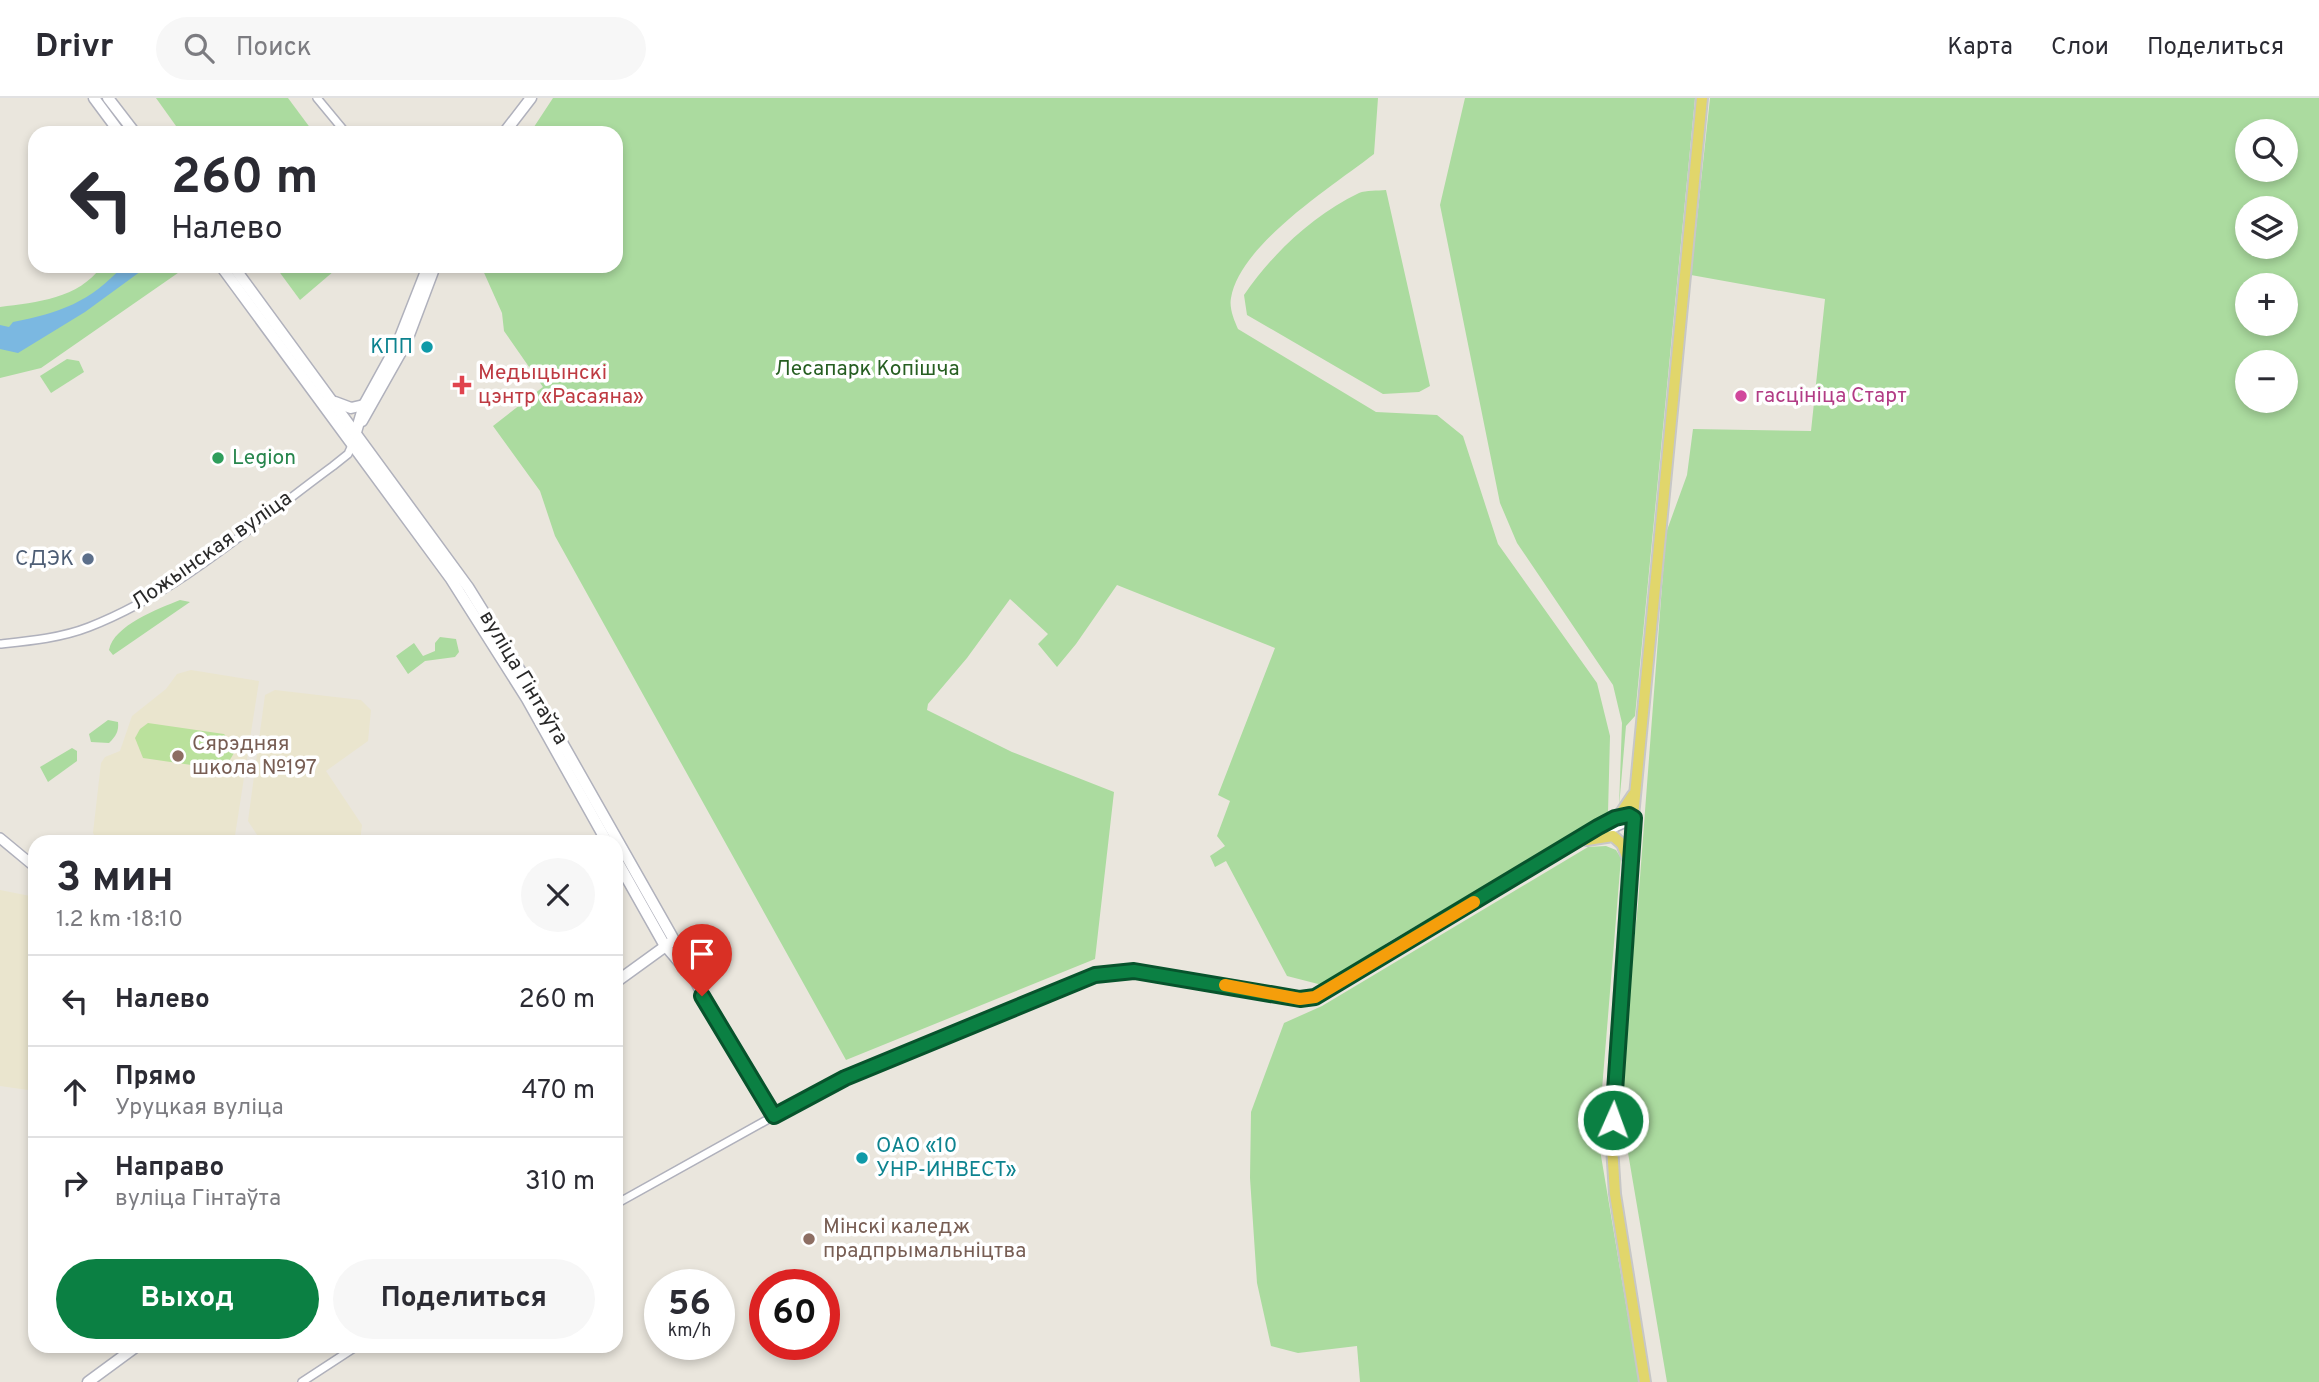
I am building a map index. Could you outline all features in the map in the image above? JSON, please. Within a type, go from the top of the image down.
[{"type":"main road","points":[[94,98],[115,126]]},
{"type":"main road","points":[[108,98],[130,126]]},
{"type":"main road","points":[[509,126],[531,98]]},
{"type":"main road","points":[[1645,1382],[1615,1194],[1612,1146],[1614,1094],[1629,861],[1702,98]]},
{"type":"main road","name":"вуліца Гінтаўта","points":[[226,273],[353,442],[467,602],[527,699],[603,835]]},
{"type":"main road","name":"вуліца Гінтаўта","points":[[238,273],[356,430],[494,628],[609,835]]},
{"type":"main road","name":"Ложынская вуліца","points":[[353,442],[363,405],[397,345],[425,273]]},
{"type":"main road","points":[[356,430],[396,365],[432,273]]},
{"type":"main road","points":[[335,401],[351,408],[363,405]]},
{"type":"main road","points":[[1619,816],[1636,790]]},
{"type":"main road","points":[[1587,840],[1613,836],[1622,844],[1629,861]]},
{"type":"main road","name":"вуліца Гінтаўта","points":[[623,860],[669,943]]},
{"type":"main road","points":[[623,870],[669,943],[623,977]]},
{"type":"main road","points":[[88,1382],[127,1353]]},
{"type":"street","points":[[317,98],[340,126]]},
{"type":"street","name":"Ложынская вуліца","points":[[0,644],[87,628],[154,596],[333,467],[348,454],[353,442]]},
{"type":"street","points":[[623,1200],[845,1078],[1081,979],[1113,972],[1134,971],[1300,999],[1315,997],[1619,816],[1634,818]]},
{"type":"street","points":[[1544,860],[1634,818]]},
{"type":"street","points":[[0,838],[28,861]]},
{"type":"street","points":[[669,943],[774,1116]]},
{"type":"street","points":[[302,1382],[346,1353]]},
{"type":"shaded area","name":"Сярэдняя школа №197","points":[[191,670],[259,681],[235,835],[94,835],[101,763],[105,757],[120,751],[132,716],[166,689],[177,674]]},
{"type":"shaded area","points":[[275,690],[361,700],[371,710],[368,741],[326,771],[362,825],[361,835],[257,835],[248,821],[265,695]]},
{"type":"shaded area","points":[[0,890],[28,896],[28,1090],[0,1086]]},
{"type":"green space","points":[[156,98],[288,98],[309,126],[176,126]]},
{"type":"green space","name":"Лесапарк Копішча","points":[[553,98],[1378,98],[1374,154],[1290,218],[1251,257],[1238,278],[1231,298],[1233,318],[1238,329],[1376,412],[1437,415],[1463,436],[1498,544],[1597,683],[1610,736],[1608,813],[1387,943],[1326,986],[1287,976],[1226,861],[1215,867],[1210,856],[1225,846],[1217,836],[1230,801],[1218,795],[1275,648],[1117,585],[1057,667],[1038,644],[1048,634],[1010,599],[967,658],[928,704],[927,710],[1012,752],[1114,792],[1095,959],[846,1060],[555,536],[540,491],[493,426],[543,387],[504,331],[502,313],[484,273],[623,273],[623,126],[535,126]]},
{"type":"green space","points":[[1465,98],[1695,98],[1635,716],[1626,726],[1619,807],[1622,723],[1613,685],[1517,543],[1500,503],[1440,205]]},
{"type":"green space","points":[[1710,98],[2319,98],[2319,1382],[1667,1382],[1618,1094],[1638,904],[1666,533],[1687,475],[1693,429],[1811,431],[1825,299],[1691,275]]},
{"type":"green space","points":[[1386,190],[1430,386],[1419,392],[1383,394],[1247,315],[1244,295],[1295,237],[1325,213],[1359,193]]},
{"type":"green space","points":[[96,273],[178,273],[41,368],[0,378],[0,307],[56,297],[81,286]]},
{"type":"green space","points":[[280,273],[332,273],[300,300]]},
{"type":"green space","points":[[67,359],[79,361],[84,372],[51,393],[40,376]]},
{"type":"green space","points":[[180,600],[190,602],[113,655],[109,650],[119,633],[128,626],[149,613]]},
{"type":"green space","points":[[440,637],[456,639],[459,652],[455,657],[425,661],[408,674],[396,656],[414,643],[423,656],[435,651],[435,643]]},
{"type":"green space","points":[[108,720],[118,722],[114,738],[109,743],[91,742],[89,734]]},
{"type":"green space","points":[[148,723],[224,734],[232,743],[234,753],[228,763],[219,769],[143,758],[135,738],[140,729]]},
{"type":"green space","points":[[72,748],[77,751],[77,761],[48,782],[40,767]]},
{"type":"green space","points":[[1606,846],[1616,850],[1621,858],[1598,1138],[1639,1382],[1360,1382],[1357,1346],[1298,1353],[1271,1346],[1257,1283],[1250,1178],[1251,1112],[1284,1023],[1322,1006],[1588,847]]},
{"type":"water","points":[[116,273],[138,273],[85,312],[18,353],[0,349],[0,325],[9,327],[13,322],[60,310],[99,289]]},
{"type":"slow traffic","points":[[1225,985],[1300,999],[1315,997],[1336,987],[1474,902]]},
{"type":"place","name":"КПП","points":[[427,347]]},
{"type":"place","name":"Медыцынскі цэнтр «Расаяна»","points":[[462,385]]},
{"type":"place","name":"гасцініца Старт","points":[[1741,396]]},
{"type":"place","name":"Legion","points":[[218,458]]},
{"type":"place","name":"СДЭК","points":[[88,559]]},
{"type":"place","name":"Сярэдняя школа №197","points":[[178,756]]},
{"type":"place","name":"ОАО «10 УНР-ИНВЕСТ»","points":[[862,1158]]},
{"type":"place","name":"Мінскі каледж прадпрымальніцтва","points":[[809,1239]]},
{"type":"route","points":[[702,996],[774,1116],[845,1078],[1095,975],[1134,971],[1300,999],[1315,997],[1336,987],[1598,827],[1615,818],[1629,815],[1634,818],[1621,970],[1613,1120]]}]
